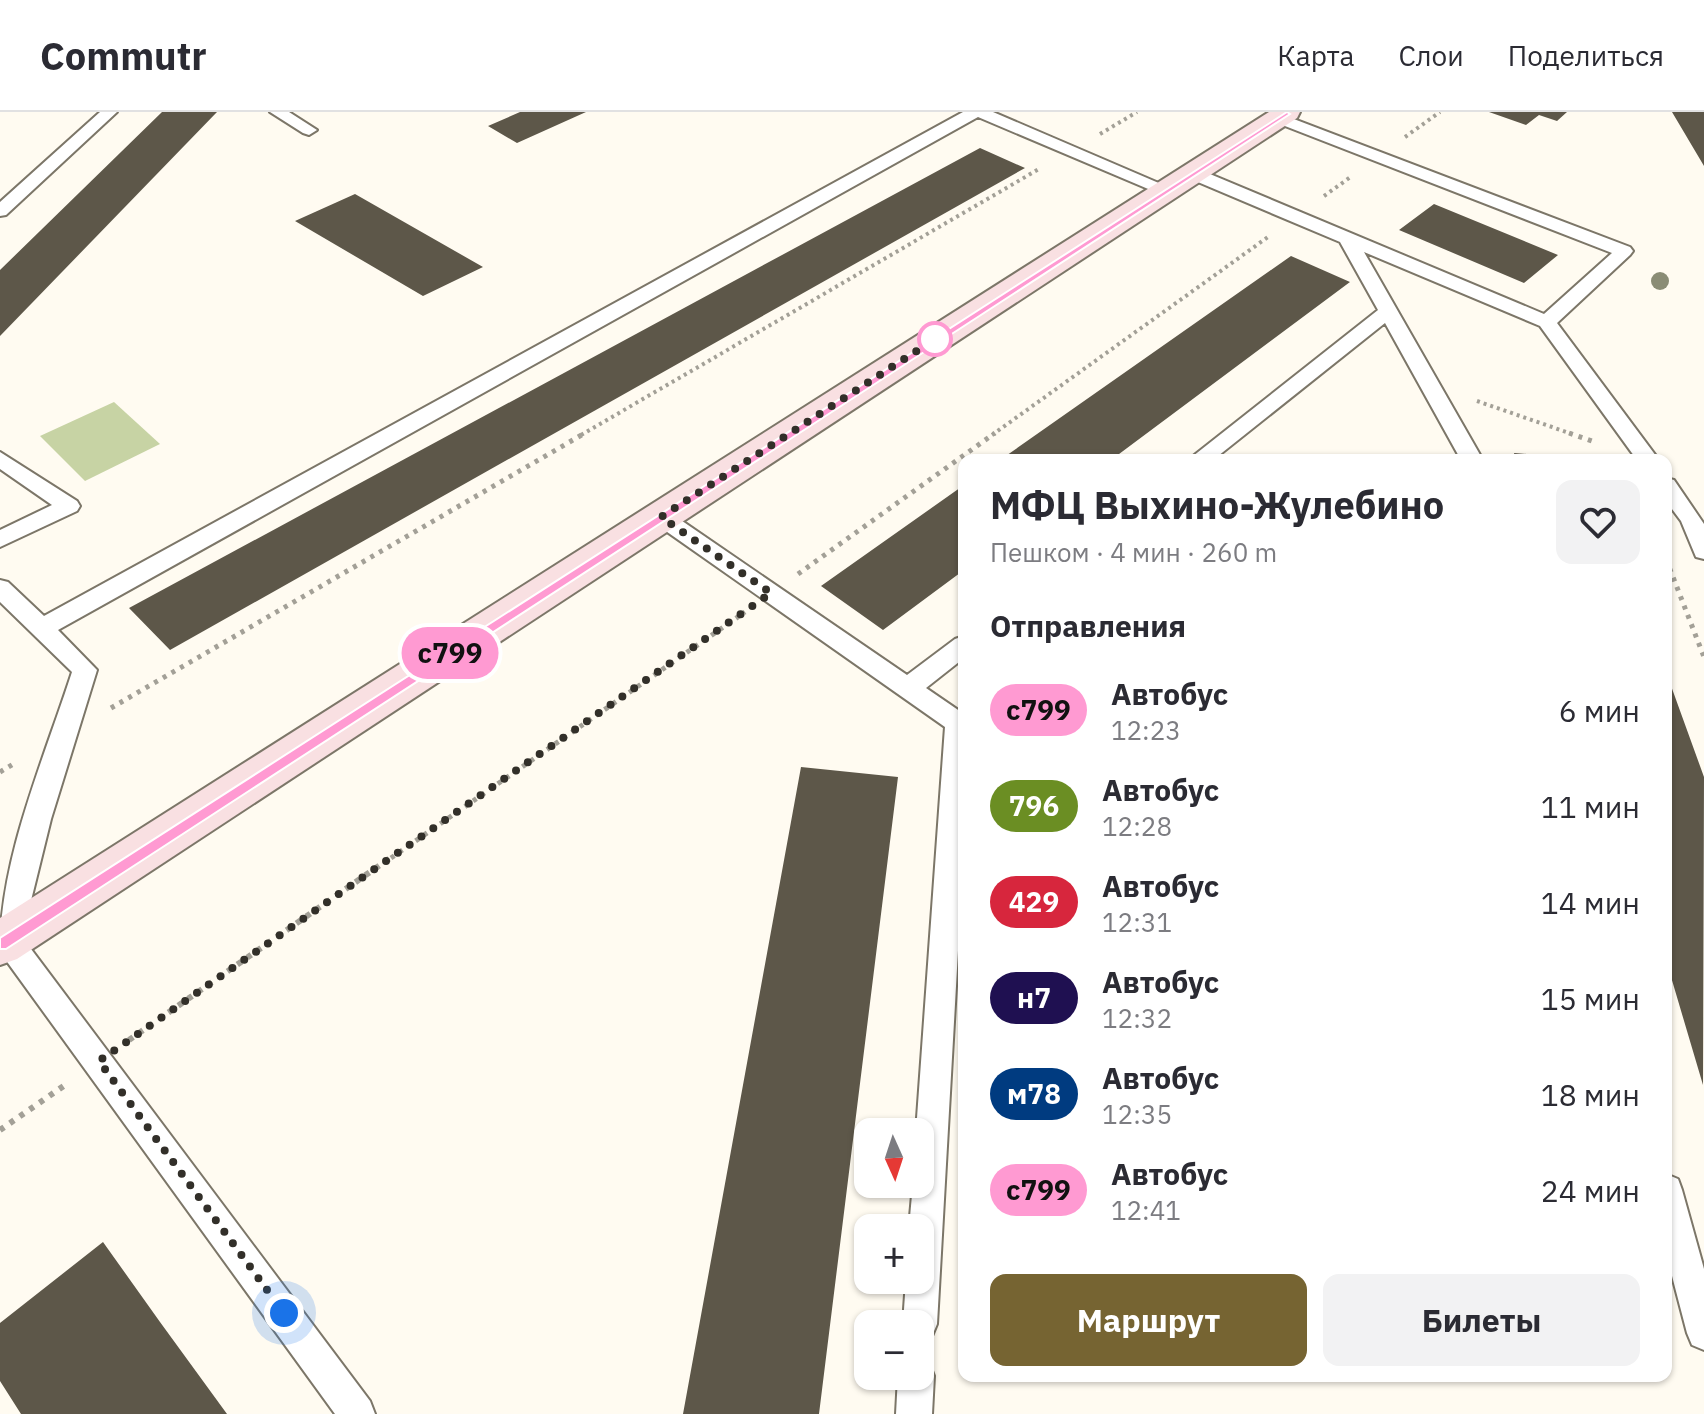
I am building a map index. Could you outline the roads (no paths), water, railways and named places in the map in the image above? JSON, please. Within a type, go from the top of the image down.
[{"type":"main road","points":[[3,942],[1282,115]]},
{"type":"lane","points":[[0,211],[109,112]]},
{"type":"lane","points":[[278,112],[309,130]]},
{"type":"lane","points":[[42,628],[977,112],[1071,150],[1297,216],[1547,322],[1644,454]]},
{"type":"lane","points":[[1282,115],[1378,157],[1624,251],[1547,322]]},
{"type":"lane","points":[[1347,238],[1469,454]]},
{"type":"lane","points":[[1207,454],[1389,311]]},
{"type":"lane","points":[[0,459],[69,506],[0,539]]},
{"type":"lane","points":[[1672,493],[1691,519],[1704,551]]},
{"type":"lane","points":[[661,517],[958,723],[921,1310]]},
{"type":"lane","points":[[0,588],[85,670],[3,942],[99,1061],[357,1414]]},
{"type":"lane","points":[[908,688],[958,650]]},
{"type":"lane","points":[[1672,1213],[1704,1333]]},
{"type":"lane","points":[[914,1414],[915,1390]]}]
